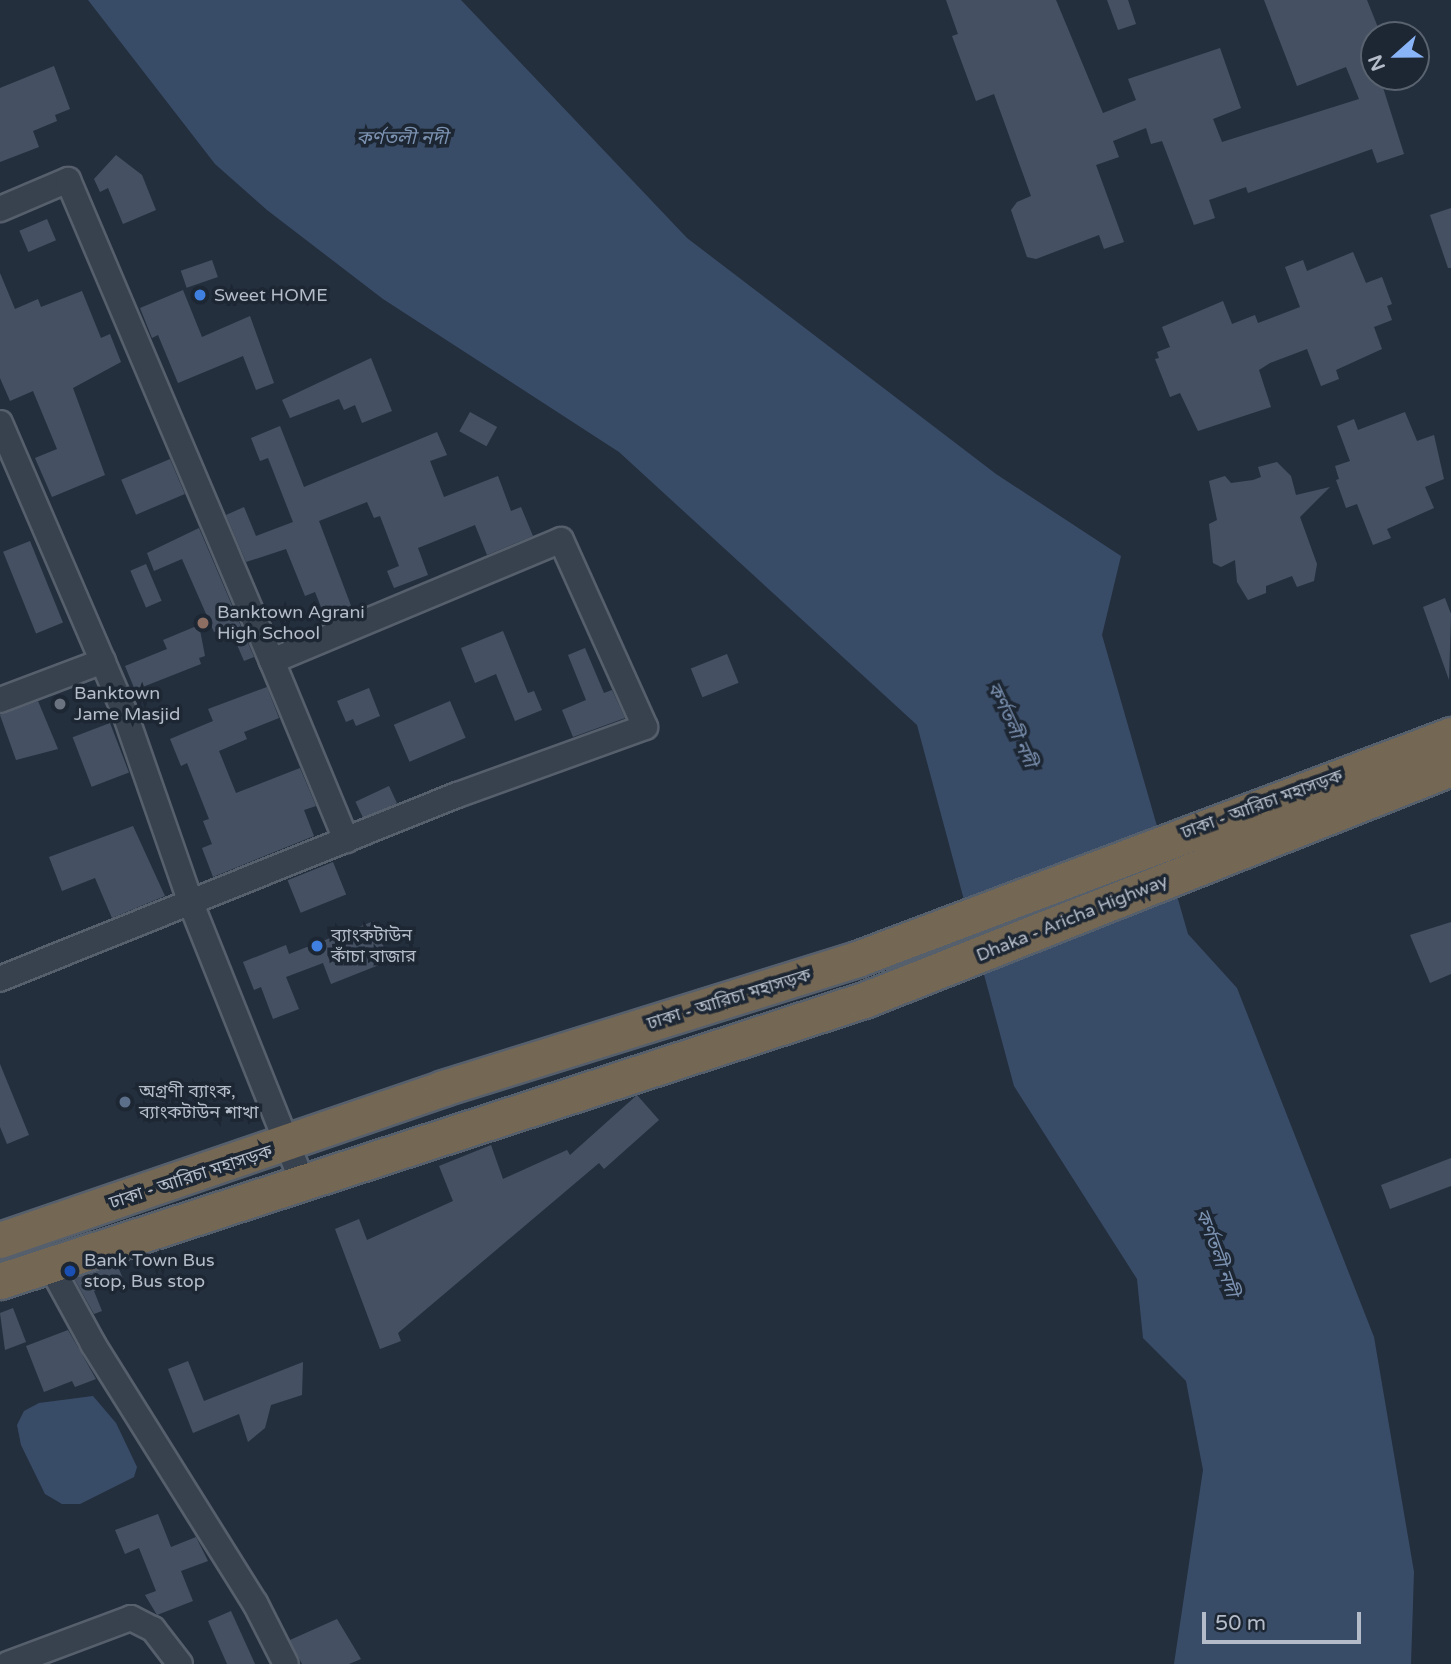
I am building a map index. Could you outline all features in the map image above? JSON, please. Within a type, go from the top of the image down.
[{"type":"highway","name":"ঢাকা - আরিচা মহাসড়ক","points":[[1,1237],[288,1145],[443,1088],[857,959],[1264,803],[1451,735]]},
{"type":"highway","name":"Dhaka - Aricha Highway","points":[[864,1000],[1451,768]]},
{"type":"highway","name":"ঢাকা - আরিচা মহাসড়ক","points":[[8,1278],[302,1180],[864,1000]]},
{"type":"street","points":[[0,208],[68,180],[346,840]]},
{"type":"street","points":[[3,437],[103,660],[190,901],[302,1180]]},
{"type":"street","points":[[0,979],[346,840],[645,727],[561,540],[272,661]]},
{"type":"street","points":[[0,700],[103,660]]},
{"type":"street","points":[[1,1237],[8,1278]]},
{"type":"street","points":[[50,1265],[93,1344],[255,1603],[286,1664]]},
{"type":"street","points":[[8,1664],[131,1618],[153,1629],[180,1664]]},
{"type":"water","name":"কর্ণতলী নদী","points":[[88,0],[461,0],[687,238],[996,474],[1121,556],[1102,635],[1188,934],[1237,988],[1374,1337],[1414,1572],[1411,1664],[1174,1664],[1203,1470],[1186,1381],[1143,1338],[1137,1279],[1014,1086],[917,725],[619,452],[383,299],[267,210],[215,164]]},
{"type":"water","points":[[93,1396],[116,1423],[137,1467],[134,1477],[80,1504],[62,1504],[45,1494],[21,1445],[17,1425],[24,1411],[39,1403]]},
{"type":"building","points":[[946,0],[1056,0],[1103,113],[1136,100],[1128,79],[1220,48],[1241,108],[1213,119],[1222,142],[1359,99],[1346,67],[1297,86],[1264,0],[1367,0],[1375,21],[1360,21],[1360,91],[1384,91],[1404,154],[1377,163],[1372,149],[1248,193],[1246,187],[1209,200],[1215,218],[1194,225],[1162,141],[1151,144],[1146,128],[1113,141],[1119,157],[1096,165],[1124,242],[1104,249],[1099,235],[1036,259],[1027,257],[1011,210],[1017,202],[1031,196],[994,94],[976,101],[952,36],[958,34]]},
{"type":"building","points":[[1107,0],[1128,0],[1136,24],[1118,30]]},
{"type":"building","points":[[54,66],[70,109],[55,115],[57,121],[33,131],[39,147],[0,162],[0,88]]},
{"type":"building","points":[[116,155],[142,175],[156,210],[123,224],[108,188],[100,192],[94,179]]},
{"type":"building","points":[[1451,208],[1451,268],[1448,268],[1430,215]]},
{"type":"building","points":[[47,219],[56,240],[28,252],[19,231]]},
{"type":"building","points":[[1353,252],[1366,283],[1382,277],[1392,304],[1387,306],[1392,320],[1374,327],[1382,349],[1336,370],[1339,379],[1321,386],[1307,349],[1270,363],[1259,370],[1271,407],[1198,431],[1180,393],[1170,397],[1155,359],[1159,358],[1157,352],[1170,347],[1162,327],[1223,301],[1232,324],[1255,315],[1258,323],[1300,307],[1285,267],[1303,260],[1307,271]]},
{"type":"building","points":[[212,260],[218,277],[187,288],[181,271]]},
{"type":"building","points":[[0,273],[15,309],[38,299],[41,307],[82,291],[101,338],[110,334],[121,362],[73,388],[105,475],[52,497],[35,458],[57,449],[33,391],[10,401],[0,378]]},
{"type":"building","points":[[183,290],[202,337],[250,316],[274,383],[256,390],[243,356],[178,383],[158,335],[152,338],[140,308]]},
{"type":"building","points":[[371,358],[392,411],[362,423],[355,405],[344,410],[339,399],[290,418],[282,400]]},
{"type":"building","points":[[470,412],[497,427],[486,446],[459,431]]},
{"type":"building","points":[[1405,412],[1417,441],[1434,435],[1444,479],[1425,487],[1434,508],[1387,529],[1391,538],[1373,545],[1357,504],[1346,508],[1336,480],[1339,479],[1335,466],[1350,461],[1337,426],[1354,419],[1358,430]]},
{"type":"building","points":[[280,426],[304,487],[437,432],[447,455],[430,461],[444,497],[498,476],[511,511],[521,507],[533,536],[487,555],[475,525],[418,548],[428,575],[394,588],[387,571],[399,566],[380,516],[374,518],[367,502],[319,521],[353,611],[327,622],[315,592],[305,596],[286,549],[246,562],[226,515],[244,507],[256,536],[293,522],[268,458],[260,461],[251,438]]},
{"type":"building","points":[[170,459],[185,494],[136,515],[121,480]]},
{"type":"building","points":[[1277,462],[1291,476],[1296,495],[1330,487],[1300,517],[1317,564],[1314,581],[1297,587],[1292,576],[1266,586],[1266,593],[1248,600],[1237,582],[1235,560],[1221,567],[1213,563],[1209,524],[1217,520],[1209,481],[1225,476],[1231,483],[1253,480],[1261,477],[1258,467]]},
{"type":"building","points":[[199,528],[254,657],[244,661],[229,626],[214,632],[182,559],[154,571],[147,553]]},
{"type":"building","points":[[30,541],[63,623],[36,633],[3,552]]},
{"type":"building","points":[[146,564],[162,601],[146,607],[130,571]]},
{"type":"building","points":[[1445,598],[1451,614],[1449,680],[1423,607]]},
{"type":"building","points":[[199,625],[205,656],[199,658],[201,664],[135,690],[125,666],[167,649],[163,640]]},
{"type":"building","points":[[503,631],[528,693],[534,691],[542,710],[515,721],[496,674],[475,683],[461,648]]},
{"type":"building","points":[[585,648],[604,693],[612,690],[625,718],[573,737],[562,710],[586,700],[568,655]]},
{"type":"building","points":[[727,654],[739,683],[702,697],[691,669]]},
{"type":"building","points":[[267,687],[279,718],[244,732],[247,739],[219,751],[236,793],[300,768],[316,806],[304,810],[314,836],[213,877],[202,848],[212,844],[203,821],[209,819],[187,763],[181,766],[170,739],[213,721],[208,709]]},
{"type":"building","points":[[369,688],[380,716],[356,726],[353,719],[346,722],[337,701]]},
{"type":"building","points":[[38,701],[58,749],[16,760],[0,715]]},
{"type":"building","points":[[450,701],[466,738],[409,762],[394,725]]},
{"type":"building","points":[[110,723],[129,772],[92,787],[73,737]]},
{"type":"building","points":[[389,786],[397,803],[363,819],[355,802]]},
{"type":"building","points":[[133,826],[165,896],[112,918],[95,878],[62,891],[49,857]]},
{"type":"building","points":[[333,862],[346,894],[301,913],[288,880]]},
{"type":"building","points":[[374,921],[389,961],[331,984],[323,963],[286,977],[299,1009],[273,1019],[261,987],[254,990],[243,962],[286,945],[289,954]]},
{"type":"building","points":[[1451,922],[1451,974],[1430,983],[1410,935]]},
{"type":"building","points":[[0,1064],[29,1135],[7,1144],[0,1127]]},
{"type":"building","points":[[637,1095],[659,1120],[604,1169],[599,1163],[398,1333],[401,1341],[380,1349],[335,1229],[359,1219],[367,1240],[453,1201],[439,1166],[491,1145],[503,1179],[567,1150],[570,1155]]},
{"type":"building","points":[[1451,1158],[1451,1186],[1390,1209],[1381,1185]]},
{"type":"building","points":[[117,1264],[123,1279],[94,1291],[102,1311],[94,1314],[74,1278]]},
{"type":"building","points":[[13,1308],[26,1342],[5,1350],[0,1313]]},
{"type":"building","points":[[68,1330],[96,1379],[75,1387],[72,1381],[44,1392],[26,1346]]},
{"type":"building","points":[[188,1361],[204,1401],[303,1362],[302,1395],[271,1405],[265,1428],[248,1442],[239,1414],[193,1433],[168,1369]]},
{"type":"building","points":[[158,1514],[171,1547],[196,1537],[208,1561],[181,1571],[193,1601],[157,1615],[145,1595],[156,1591],[139,1548],[125,1554],[115,1530]]},
{"type":"building","points":[[231,1611],[255,1664],[227,1664],[208,1621]]},
{"type":"building","points":[[337,1619],[361,1659],[349,1664],[302,1664],[290,1640]]},
{"type":"place","name":"Sweet HOME","points":[[200,295]]},
{"type":"place","name":"Banktown Agrani High School","points":[[203,623]]},
{"type":"place","name":"Banktown Jame Masjid","points":[[60,704]]},
{"type":"place","name":"ব্যাংকটাউন কাঁচা বাজার","points":[[317,946]]},
{"type":"place","name":"অগ্রণী ব্যাংক, ব্যাংকটাউন শাখা","points":[[125,1102]]},
{"type":"place","name":"Bank Town Bus stop, Bus stop","points":[[70,1271]]}]
